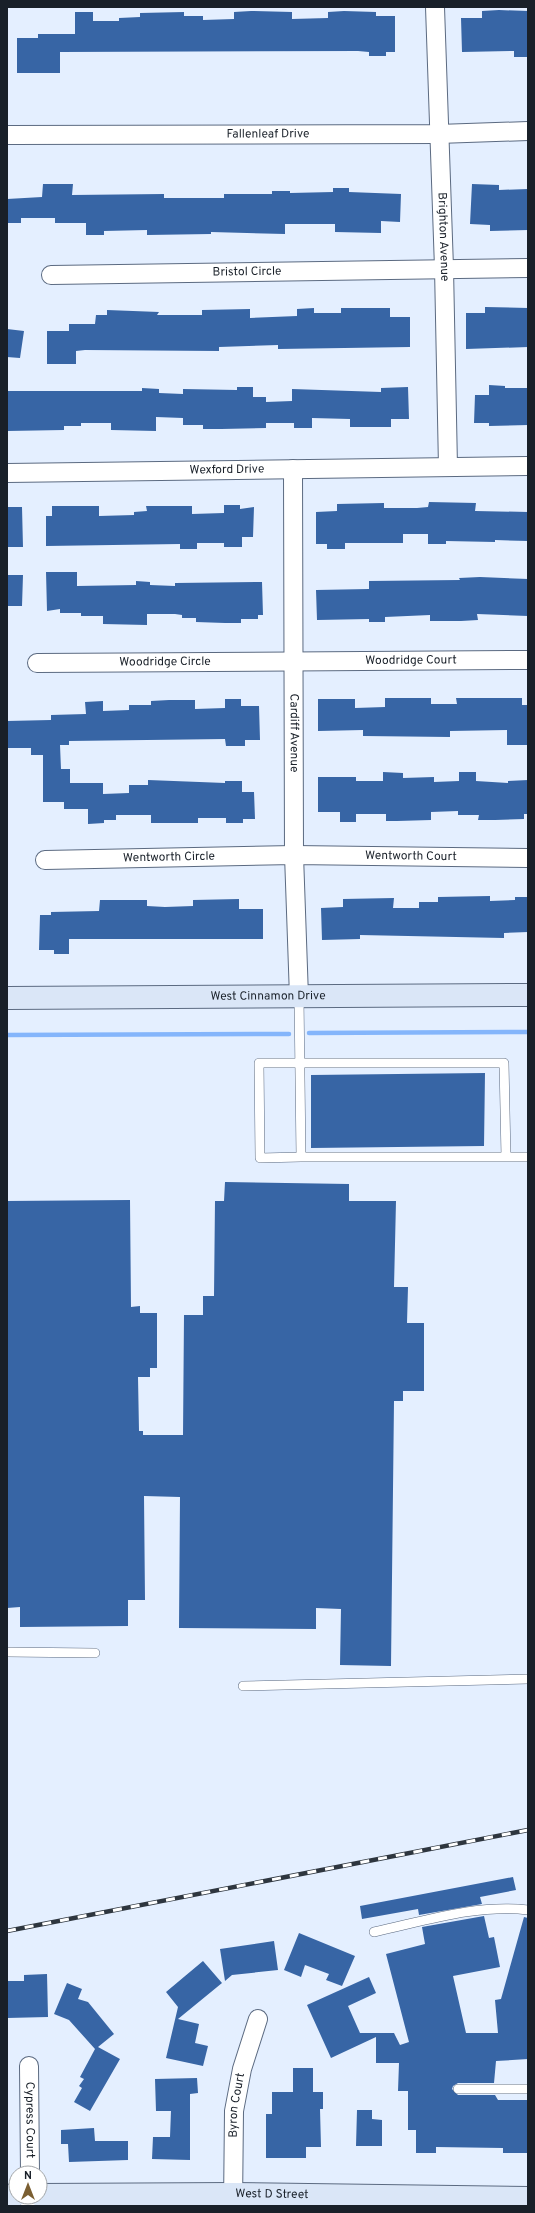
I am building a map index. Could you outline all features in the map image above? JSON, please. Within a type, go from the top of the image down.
[{"type":"main road","name":"West Cinnamon Drive","points":[[7,998],[528,995]]},
{"type":"main road","name":"West D Street","points":[[48,2195],[232,2200],[528,2198]]},
{"type":"street","name":"Brighton Avenue","points":[[435,7],[438,134],[444,268],[448,467]]},
{"type":"street","name":"Fallenleaf Drive","points":[[7,135],[438,134],[528,132]]},
{"type":"street","name":"Bristol Circle","points":[[51,275],[444,268],[528,268]]},
{"type":"street","name":"Wexford Drive","points":[[7,473],[528,466]]},
{"type":"street","name":"Cardiff Avenue","points":[[293,469],[294,855],[299,997]]},
{"type":"street","name":"Woodridge Court","points":[[293,662],[528,660]]},
{"type":"street","name":"Woodridge Circle","points":[[37,663],[293,662]]},
{"type":"street","name":"Wentworth Court","points":[[294,855],[528,858]]},
{"type":"street","name":"Wentworth Circle","points":[[45,860],[294,855]]},
{"type":"street","name":"Byron Court","points":[[232,2200],[234,2111],[242,2069],[258,2019]]},
{"type":"street","name":"Cypress Court","points":[[28,2066],[30,2165]]},
{"type":"lane","points":[[299,997],[301,1157]]},
{"type":"lane","points":[[506,1157],[504,1063],[259,1064],[260,1158],[528,1157]]},
{"type":"lane","points":[[7,1652],[95,1653]]},
{"type":"lane","points":[[243,1686],[528,1679]]},
{"type":"lane","points":[[374,1932],[480,1909],[508,1908],[528,1910]]},
{"type":"lane","points":[[458,2089],[528,2089]]},
{"type":"building","points":[[344,11],[376,12],[376,16],[395,16],[395,52],[386,52],[386,56],[369,56],[369,52],[358,51],[60,52],[60,73],[17,73],[17,38],[38,38],[38,34],[75,34],[75,12],[93,12],[93,21],[119,21],[119,18],[140,17],[140,13],[184,12],[184,16],[203,16],[203,20],[234,19],[234,12],[292,12],[292,19],[328,18],[328,12]]},
{"type":"building","points":[[482,11],[528,11],[528,57],[514,57],[514,51],[462,52],[461,18],[482,18]]},
{"type":"building","points":[[43,184],[73,184],[72,195],[164,194],[164,198],[224,198],[224,194],[272,194],[272,191],[290,191],[290,193],[333,192],[333,188],[349,188],[349,192],[401,194],[400,222],[381,221],[381,233],[335,232],[335,224],[285,224],[285,234],[211,232],[211,234],[147,235],[147,230],[104,231],[104,235],[86,235],[86,223],[55,223],[55,218],[21,218],[21,223],[7,223],[7,199],[42,197]]},
{"type":"building","points":[[472,184],[499,185],[499,190],[528,189],[528,230],[490,231],[490,225],[470,224]]},
{"type":"building","points":[[485,307],[528,308],[528,347],[466,349],[466,313],[485,313]]},
{"type":"building","points":[[314,308],[314,313],[341,313],[341,308],[390,308],[390,317],[410,317],[410,347],[278,349],[278,345],[219,347],[219,351],[85,350],[76,351],[76,364],[47,364],[47,331],[69,331],[69,324],[95,324],[96,315],[107,315],[107,310],[159,312],[157,315],[202,315],[202,310],[250,309],[250,318],[297,316],[297,309]]},
{"type":"building","points":[[7,329],[24,331],[20,358],[7,357]]},
{"type":"building","points":[[489,385],[505,386],[505,388],[528,388],[528,425],[489,426],[489,423],[474,423],[475,395],[489,395]]},
{"type":"building","points":[[237,387],[253,387],[253,397],[266,397],[266,402],[292,401],[292,389],[381,392],[381,388],[408,387],[409,419],[391,419],[391,427],[350,427],[350,419],[312,418],[312,428],[294,428],[294,423],[266,423],[266,428],[203,429],[203,425],[183,425],[183,418],[156,417],[156,431],[111,430],[111,423],[81,423],[81,426],[64,426],[64,430],[7,431],[7,391],[142,391],[142,388],[159,389],[159,393],[183,394],[183,389],[237,390]]},
{"type":"building","points":[[429,502],[476,503],[475,511],[528,512],[528,541],[446,541],[446,544],[428,544],[428,534],[403,534],[403,543],[345,543],[345,549],[327,549],[327,544],[316,544],[316,512],[337,511],[337,504],[384,503],[384,508],[417,508],[428,507]]},
{"type":"building","points":[[224,505],[240,505],[240,509],[254,507],[253,537],[242,537],[242,547],[224,547],[224,543],[197,543],[197,549],[180,549],[180,544],[46,546],[46,516],[52,516],[52,506],[99,506],[99,516],[134,515],[134,512],[147,511],[146,506],[192,506],[192,514],[224,513]]},
{"type":"building","points":[[7,507],[22,507],[23,547],[7,547]]},
{"type":"building","points":[[46,572],[77,572],[77,586],[136,585],[136,581],[150,582],[150,585],[175,586],[175,583],[262,582],[263,615],[258,615],[258,619],[241,619],[241,623],[225,623],[196,622],[196,618],[182,618],[182,615],[175,614],[147,614],[147,625],[103,624],[103,616],[81,616],[81,613],[60,613],[60,609],[47,611]]},
{"type":"building","points":[[7,575],[23,575],[22,606],[7,606]]},
{"type":"building","points":[[480,577],[528,579],[528,616],[477,614],[478,620],[461,621],[430,621],[430,615],[385,617],[385,622],[369,622],[369,619],[317,620],[316,590],[369,589],[369,581],[460,580],[459,578]]},
{"type":"building","points":[[385,698],[431,698],[431,704],[457,704],[456,698],[522,698],[522,705],[528,705],[527,745],[507,745],[507,730],[450,731],[450,737],[363,736],[363,730],[318,731],[318,699],[355,699],[355,708],[385,707]]},
{"type":"building","points":[[225,699],[241,699],[241,706],[259,706],[260,740],[245,740],[245,746],[226,746],[225,739],[69,741],[69,745],[60,745],[61,769],[70,769],[70,783],[103,783],[103,794],[129,793],[129,785],[148,785],[148,780],[225,783],[225,781],[242,781],[242,792],[254,792],[255,819],[243,819],[243,823],[226,823],[226,818],[198,818],[198,823],[151,823],[151,815],[116,815],[116,820],[104,820],[104,823],[88,824],[88,809],[64,809],[64,802],[43,802],[43,755],[31,755],[31,748],[7,748],[7,721],[51,720],[51,715],[86,714],[85,702],[103,701],[103,711],[129,710],[129,705],[151,705],[151,701],[169,700],[195,700],[195,709],[225,708]]},
{"type":"building","points":[[383,772],[403,773],[403,778],[434,777],[434,782],[459,781],[459,772],[476,772],[476,781],[508,783],[508,781],[528,780],[528,814],[524,814],[524,819],[478,820],[479,815],[458,815],[458,811],[431,812],[431,820],[386,821],[386,814],[356,814],[356,822],[340,822],[340,812],[318,812],[318,777],[356,777],[356,781],[383,781]]},
{"type":"building","points":[[490,896],[490,901],[515,900],[515,897],[528,897],[528,932],[504,933],[504,938],[360,935],[360,939],[322,940],[321,908],[343,907],[343,899],[394,898],[393,908],[419,908],[419,902],[438,902],[438,897]]},
{"type":"building","points":[[239,899],[239,909],[263,909],[263,939],[69,939],[69,954],[54,954],[54,950],[39,950],[40,915],[51,915],[51,912],[99,911],[100,900],[147,900],[147,906],[165,907],[193,906],[193,900]]},
{"type":"building","points":[[485,1073],[484,1146],[311,1148],[311,1075]]},
{"type":"building","points":[[225,1182],[349,1184],[349,1201],[396,1201],[394,1287],[408,1287],[407,1323],[424,1323],[424,1391],[403,1391],[403,1401],[394,1401],[391,1666],[340,1665],[341,1609],[316,1608],[316,1629],[179,1628],[180,1497],[144,1496],[145,1600],[128,1600],[128,1626],[20,1627],[20,1607],[7,1608],[7,1201],[130,1200],[131,1307],[140,1306],[140,1313],[157,1313],[157,1368],[150,1368],[150,1377],[138,1377],[139,1431],[143,1431],[143,1435],[183,1435],[184,1315],[203,1315],[203,1296],[214,1296],[215,1201],[224,1201]]},
{"type":"building","points":[[513,1877],[516,1890],[480,1897],[482,1904],[419,1915],[418,1909],[362,1919],[360,1906]]},
{"type":"building","points":[[484,1916],[489,1938],[494,1937],[500,1967],[453,1976],[466,2033],[498,2033],[495,2000],[501,1999],[524,1917],[528,1918],[528,2059],[496,2061],[494,2083],[458,2083],[453,2086],[452,2089],[458,2095],[495,2095],[498,2100],[528,2100],[528,2153],[503,2153],[503,2148],[436,2147],[436,2153],[416,2153],[416,2130],[408,2130],[408,2091],[398,2091],[399,2063],[376,2063],[376,2037],[331,2058],[307,2005],[369,1977],[376,1993],[348,2006],[360,2033],[394,2033],[400,2045],[409,2042],[386,1954],[425,1944],[422,1927]]},
{"type":"building","points":[[299,1933],[355,1956],[342,1986],[326,1980],[329,1974],[305,1965],[301,1977],[284,1970]]},
{"type":"building","points":[[274,1941],[278,1970],[232,1975],[225,1981],[220,1949]]},
{"type":"building","points":[[203,1961],[222,1983],[178,2019],[199,2024],[195,2043],[208,2046],[203,2066],[166,2058],[178,2007],[166,1992]]},
{"type":"building","points":[[47,1974],[48,2017],[7,2018],[7,1981],[24,1981],[24,1975]]},
{"type":"building","points":[[67,1983],[82,1989],[78,1999],[88,2002],[114,2034],[98,2047],[120,2059],[90,2111],[74,2102],[82,2088],[79,2086],[84,2079],[80,2077],[95,2049],[69,2020],[54,2014]]},
{"type":"building","points":[[293,2068],[313,2068],[313,2092],[323,2092],[323,2109],[320,2109],[321,2147],[306,2147],[306,2158],[266,2158],[266,2114],[272,2114],[272,2092],[293,2092]]},
{"type":"building","points":[[197,2078],[198,2093],[190,2094],[190,2160],[152,2159],[153,2137],[170,2137],[171,2111],[156,2111],[155,2079]]},
{"type":"building","points":[[357,2110],[372,2110],[372,2119],[382,2120],[382,2146],[356,2146]]},
{"type":"building","points":[[94,2128],[95,2141],[128,2141],[128,2160],[69,2162],[68,2144],[61,2144],[61,2130]]},
{"type":"waterway","points":[[309,1033],[528,1032]]},
{"type":"waterway","points":[[7,1035],[289,1034]]},
{"type":"railway","points":[[7,1931],[528,1830]]}]
